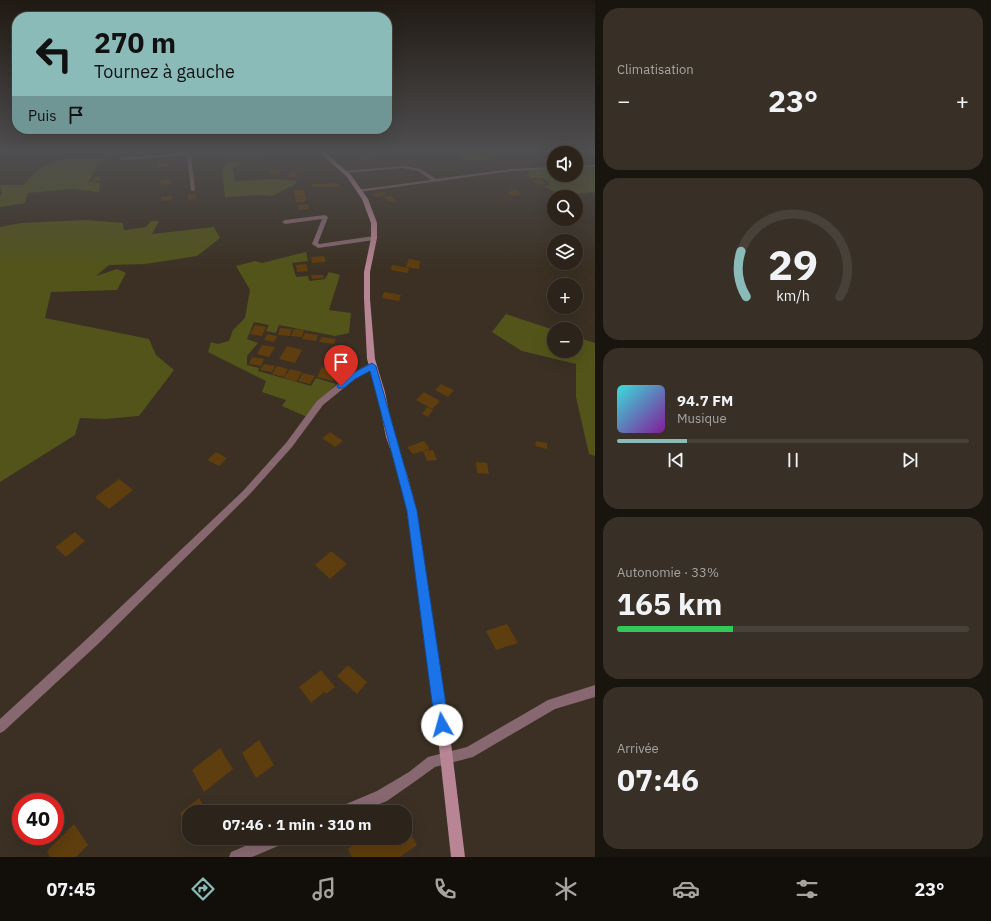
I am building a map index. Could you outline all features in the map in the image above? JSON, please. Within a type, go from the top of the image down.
[{"type":"street","points":[[367,190],[359,191],[367,204],[374,223],[374,238],[367,272],[367,299],[372,366],[412,511],[431,651],[441,710],[445,757],[458,857]]},
{"type":"street","points":[[285,222],[325,217],[315,244],[318,246],[374,238]]},
{"type":"street","points":[[0,727],[94,640],[246,493],[289,446],[320,403],[352,377],[372,366]]},
{"type":"street","points":[[361,805],[382,796],[413,776],[432,761],[469,753],[484,746],[552,704],[595,691]]},
{"type":"street","points":[[236,857],[264,845]]},
{"type":"shaded area","points":[[1,190],[62,190],[28,193],[25,203],[0,207],[0,195],[2,195]]},
{"type":"shaded area","points":[[82,190],[99,190],[99,192]]},
{"type":"shaded area","points":[[224,190],[284,190],[272,196],[260,195],[225,197]]},
{"type":"shaded area","points":[[552,190],[595,190],[595,192],[583,193],[583,190]]},
{"type":"shaded area","points":[[86,220],[123,223],[124,230],[146,227],[151,221],[159,221],[152,234],[214,227],[220,238],[197,256],[145,264],[109,265],[96,276],[117,269],[126,273],[117,290],[51,292],[45,318],[149,339],[156,355],[174,370],[139,416],[105,419],[80,418],[75,435],[0,482],[0,227],[21,223]]},
{"type":"shaded area","points":[[306,252],[308,261],[292,263],[296,277],[308,276],[309,281],[325,279],[329,272],[340,275],[329,310],[351,313],[349,333],[335,336],[279,325],[276,333],[266,331],[269,325],[254,322],[247,339],[258,343],[247,356],[247,365],[259,368],[258,371],[311,386],[316,378],[336,384],[307,417],[282,406],[286,400],[262,392],[266,381],[208,352],[211,342],[218,344],[229,341],[233,330],[245,318],[250,290],[236,266],[255,261],[262,263]]},
{"type":"shaded area","points":[[506,314],[547,328],[547,357],[522,351],[492,332]]},
{"type":"shaded area","points":[[583,339],[595,343],[595,456],[589,454],[576,397],[576,364],[551,358],[583,358]]},
{"type":"building","points":[[294,190],[304,190],[306,202],[296,202]]},
{"type":"building","points":[[516,190],[522,194],[512,196],[507,192]]},
{"type":"building","points":[[383,192],[386,195],[376,197],[373,193]]},
{"type":"building","points":[[196,194],[196,199],[188,200],[188,195]]},
{"type":"building","points":[[172,196],[172,200],[161,201],[161,197]]},
{"type":"building","points":[[392,196],[396,201],[389,202],[384,197]]},
{"type":"building","points":[[298,205],[308,205],[309,209],[299,210]]},
{"type":"building","points":[[324,256],[326,262],[312,263],[311,257]]},
{"type":"building","points":[[409,259],[420,261],[419,269],[406,267]]},
{"type":"building","points":[[306,264],[308,271],[297,272],[296,265]]},
{"type":"building","points":[[392,265],[409,268],[408,273],[391,270]]},
{"type":"building","points":[[311,275],[323,275],[324,278],[312,279]]},
{"type":"building","points":[[384,292],[401,295],[399,301],[382,298]]},
{"type":"building","points":[[255,325],[266,327],[262,336],[250,334]]},
{"type":"building","points":[[280,328],[292,329],[290,336],[278,335]]},
{"type":"building","points":[[294,329],[304,330],[302,337],[291,336]]},
{"type":"building","points":[[305,333],[318,335],[316,341],[302,339]]},
{"type":"building","points":[[267,334],[277,336],[274,342],[264,340]]},
{"type":"building","points":[[322,337],[336,339],[334,344],[319,342]]},
{"type":"building","points":[[262,345],[275,347],[269,357],[257,354]]},
{"type":"building","points":[[287,346],[302,350],[295,363],[279,359]]},
{"type":"building","points":[[252,357],[264,359],[261,366],[249,364]]},
{"type":"building","points":[[335,359],[343,361],[338,370],[331,368]]},
{"type":"building","points":[[264,364],[275,366],[272,372],[260,370]]},
{"type":"building","points":[[277,366],[288,369],[284,377],[272,374]]},
{"type":"building","points":[[322,367],[337,371],[333,381],[317,377]]},
{"type":"building","points":[[290,369],[302,372],[296,382],[284,378]]},
{"type":"building","points":[[303,373],[315,376],[310,384],[298,381]]},
{"type":"building","points":[[441,384],[454,390],[448,397],[435,390]]},
{"type":"building","points":[[424,392],[440,401],[432,409],[416,400]]},
{"type":"building","points":[[427,407],[433,410],[428,417],[422,414]]},
{"type":"building","points":[[330,432],[343,441],[335,447],[322,438]]},
{"type":"building","points":[[424,441],[430,449],[413,454],[407,447]]},
{"type":"building","points":[[536,441],[547,443],[547,449],[535,446]]},
{"type":"building","points":[[433,450],[437,460],[427,461],[423,451]]},
{"type":"building","points":[[216,452],[227,458],[219,466],[207,460]]},
{"type":"building","points":[[476,462],[487,463],[489,474],[477,473]]},
{"type":"building","points":[[119,479],[133,490],[109,509],[95,497]]},
{"type":"building","points":[[75,532],[85,541],[66,557],[55,547]]},
{"type":"building","points":[[331,551],[347,564],[330,579],[315,565]]},
{"type":"building","points":[[507,624],[518,643],[496,650],[486,631]]},
{"type":"building","points":[[348,665],[367,682],[357,694],[337,676]]},
{"type":"building","points":[[321,670],[335,687],[326,694],[324,692],[311,703],[299,687]]},
{"type":"building","points":[[259,740],[274,765],[256,778],[242,753]]},
{"type":"building","points":[[220,748],[233,769],[204,792],[192,770]]},
{"type":"building","points":[[199,798],[203,805],[190,805]]},
{"type":"building","points":[[74,824],[88,845],[76,857],[50,857],[47,851],[53,845],[64,845],[64,834]]},
{"type":"building","points":[[412,837],[417,845],[400,857],[352,857],[348,849],[353,845],[412,845]]},
{"type":"route","points":[[341,386],[352,377],[372,366],[376,374],[384,403],[390,437],[403,474],[412,511],[442,725]]}]
